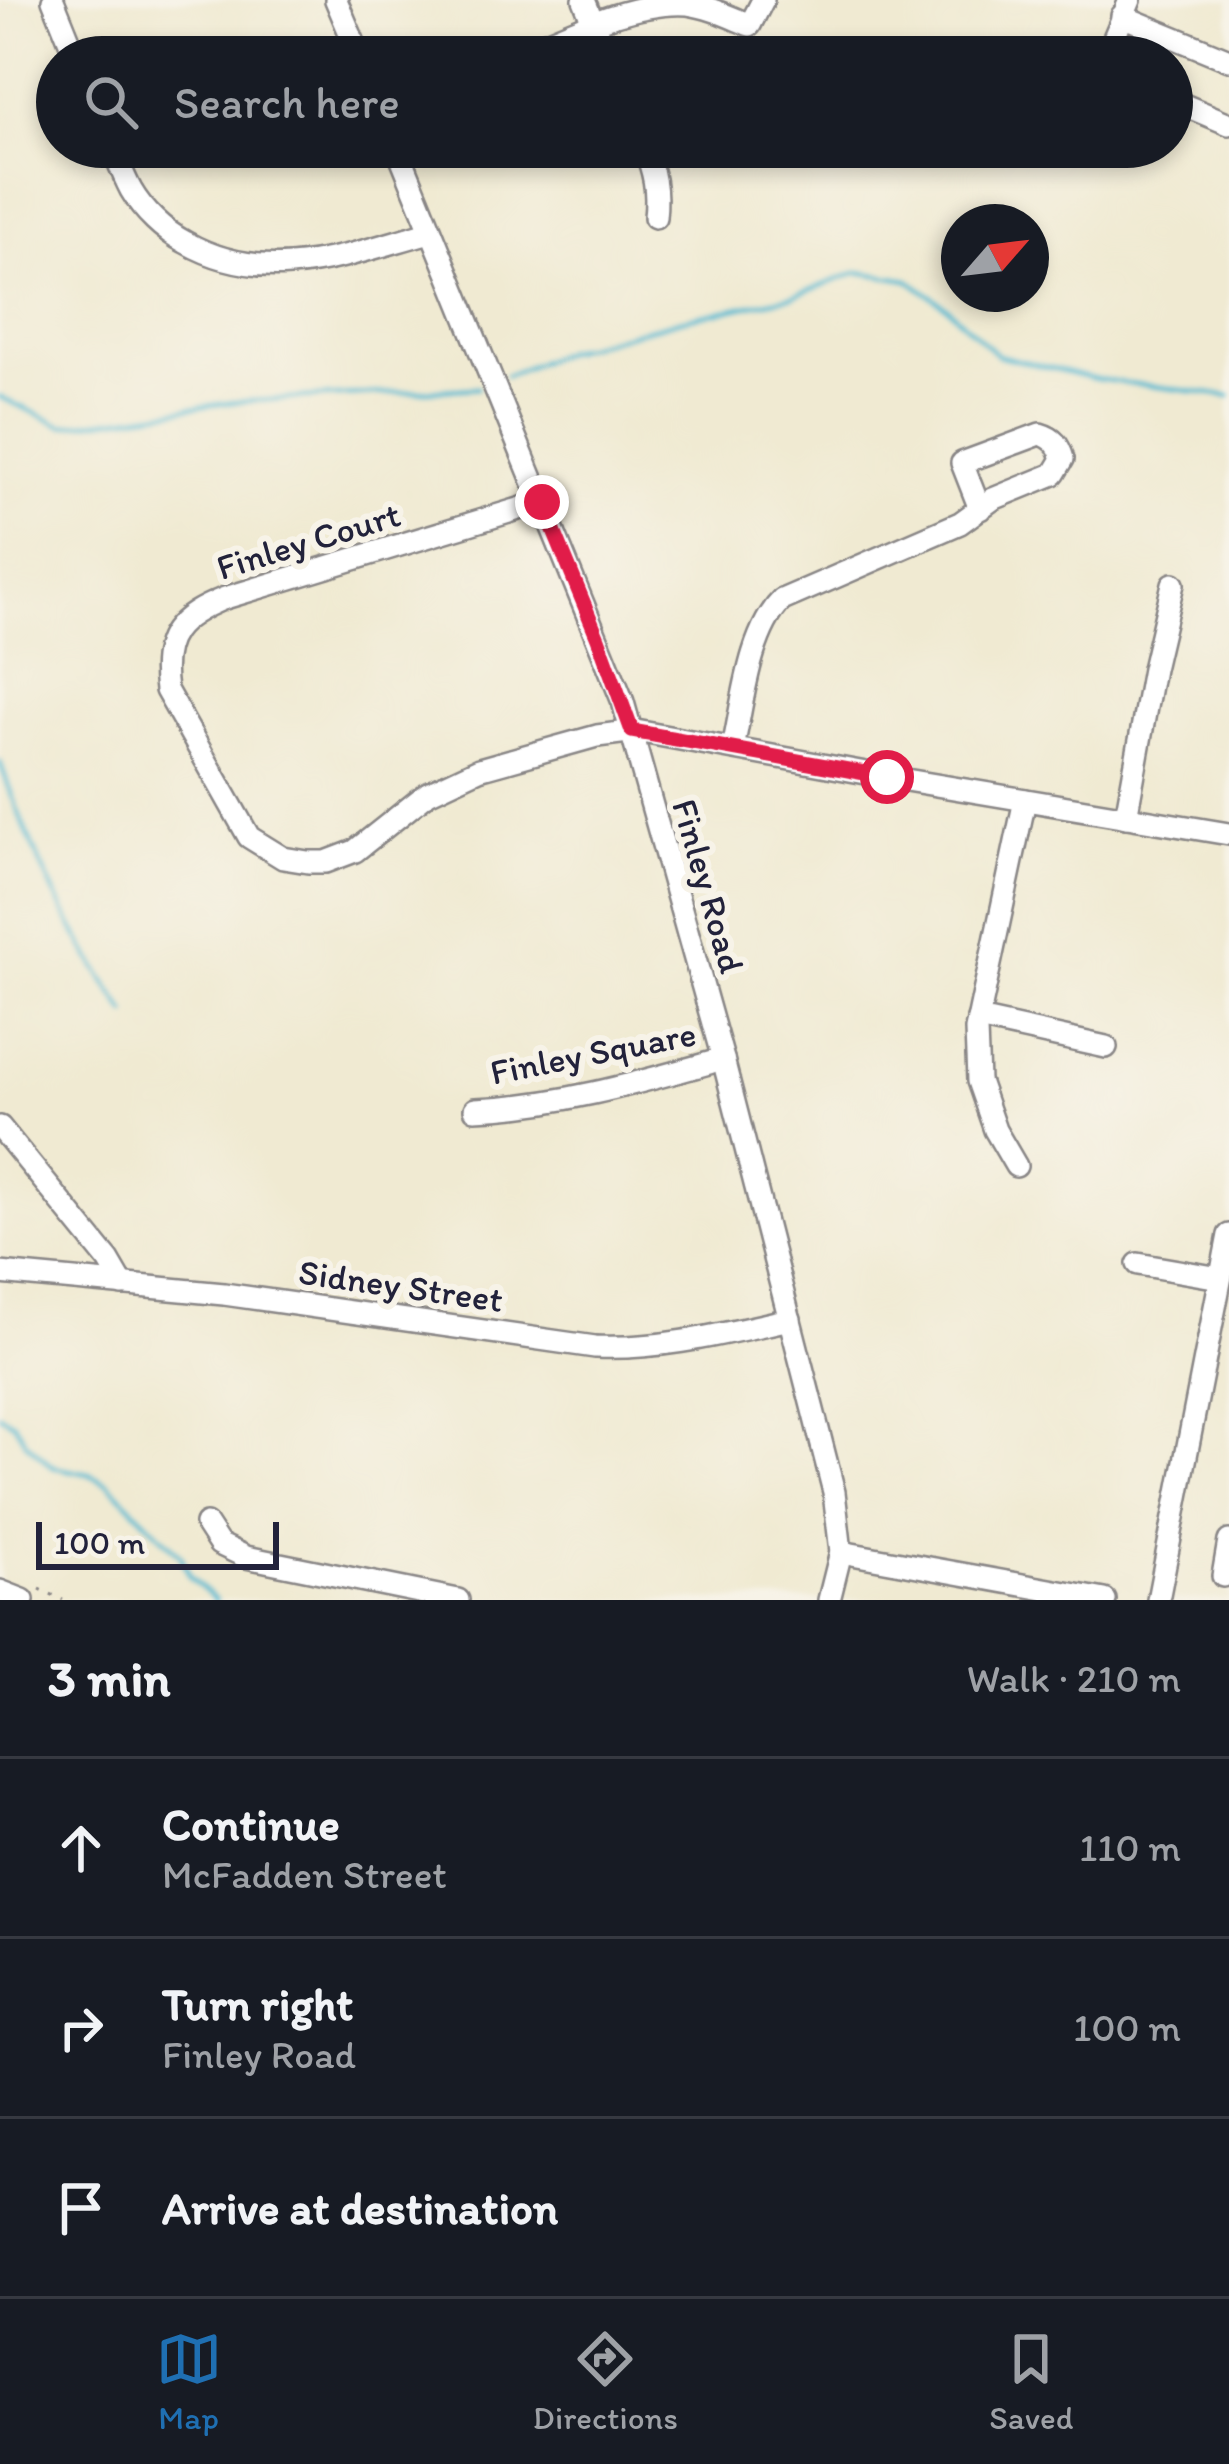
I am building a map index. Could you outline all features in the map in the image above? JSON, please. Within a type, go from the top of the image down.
[{"type":"street","points":[[53,0],[68,36]]},
{"type":"street","points":[[337,0],[352,36]]},
{"type":"street","points":[[584,0],[599,36]]},
{"type":"street","points":[[564,36],[633,9],[666,3],[711,8],[750,26],[763,0]]},
{"type":"street","points":[[1115,36],[1126,8],[1181,36]]},
{"type":"street","points":[[1193,42],[1229,60]]},
{"type":"street","points":[[1193,109],[1229,124]]},
{"type":"street","points":[[122,168],[133,193],[174,236],[208,256],[256,267],[293,266],[430,232]]},
{"type":"street","name":"Finley Road","points":[[405,168],[632,731],[790,1319],[834,1492],[841,1552]]},
{"type":"street","points":[[652,168],[658,195],[655,218]]},
{"type":"street","points":[[734,748],[760,633],[782,600],[960,523],[993,500],[1054,474],[1063,459],[1050,437],[1040,434],[962,463],[980,509]]},
{"type":"street","name":"Finley Court","points":[[542,502],[191,612],[172,634],[167,649],[166,690],[249,837],[283,858],[308,862],[326,862],[355,851],[428,793],[479,769],[632,731]]},
{"type":"street","points":[[1126,817],[1172,584]]},
{"type":"street","points":[[632,731],[1229,834]]},
{"type":"street","points":[[1016,1166],[995,1130],[978,1081],[978,1019],[1025,800]]},
{"type":"street","points":[[978,1019],[1106,1047]]},
{"type":"street","name":"Finley Square","points":[[475,1109],[543,1104],[723,1059]]},
{"type":"street","points":[[0,1127],[109,1261],[123,1285]]},
{"type":"street","points":[[1158,1600],[1228,1247]]},
{"type":"street","points":[[1138,1264],[1220,1278]]},
{"type":"street","name":"Sidney Street","points":[[0,1273],[365,1312],[595,1347],[675,1342],[790,1319]]},
{"type":"street","points":[[1205,1346],[1229,1350]]},
{"type":"street","points":[[206,1524],[219,1544],[246,1557],[458,1600]]},
{"type":"street","points":[[1216,1600],[1226,1574],[1229,1541]]},
{"type":"street","points":[[829,1600],[841,1552],[1105,1600]]},
{"type":"street","points":[[0,1591],[23,1600]]},
{"type":"waterway","points":[[506,376],[563,352],[794,296],[858,272],[909,280],[948,308],[997,355],[1096,379],[1229,396]]},
{"type":"waterway","points":[[0,397],[63,426],[234,402],[478,388]]},
{"type":"waterway","points":[[0,762],[54,892],[127,1014]]},
{"type":"waterway","points":[[0,1415],[14,1423],[26,1442],[53,1467],[89,1474],[109,1484],[181,1556],[190,1577],[215,1600]]},
{"type":"route","points":[[542,502],[632,731],[887,777]]}]
